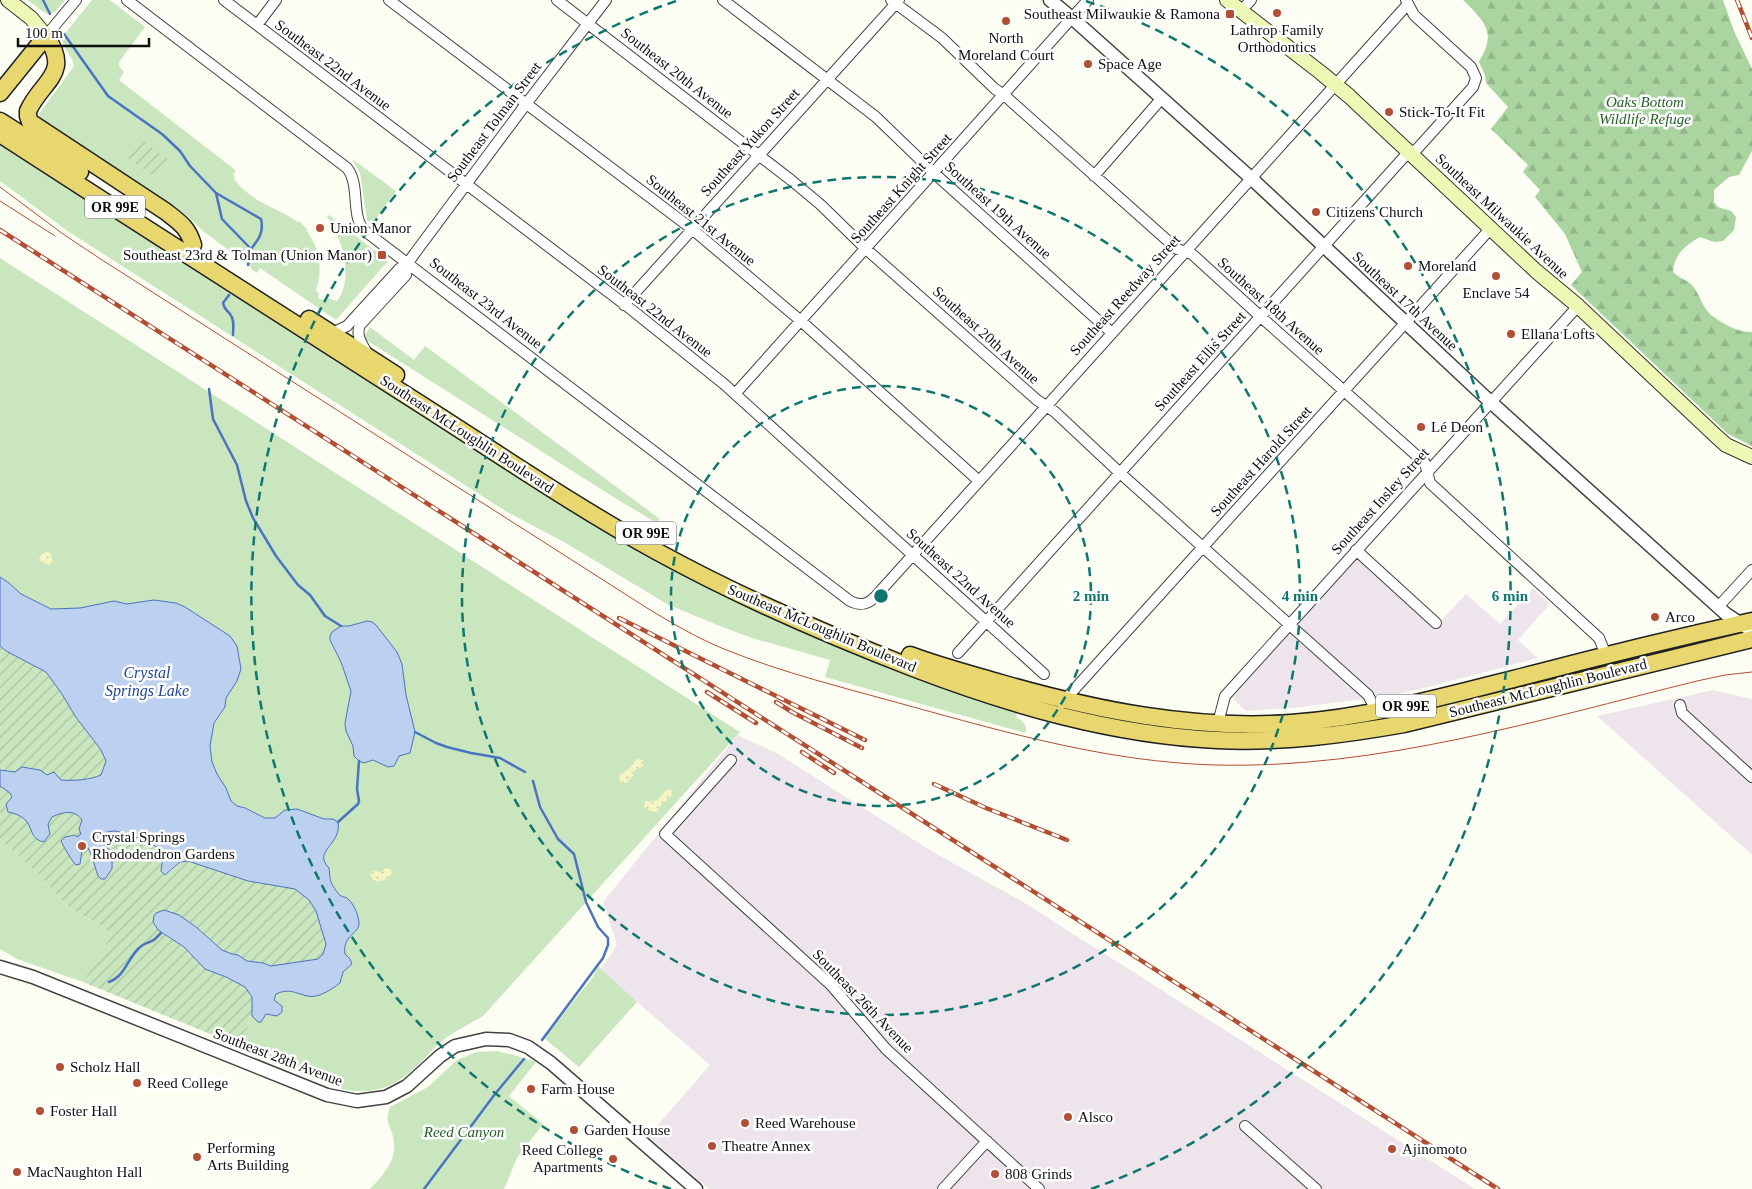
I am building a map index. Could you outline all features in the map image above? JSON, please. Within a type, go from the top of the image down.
[{"type":"highway","points":[[0,93],[46,36],[56,52],[58,61],[54,73],[28,110],[30,122],[165,211],[190,233],[194,245]]},
{"type":"highway","name":"Southeast McLoughlin Boulevard","points":[[0,121],[194,245],[238,280],[332,333],[599,505],[656,539],[738,582],[830,624],[922,660],[1044,695],[1146,716],[1218,723],[1290,723],[1377,712],[1606,655],[1748,625]]},
{"type":"highway","name":"Southeast McLoughlin Boulevard","points":[[0,134],[238,280],[605,521],[696,572],[795,620],[967,689],[1054,714],[1131,731],[1195,739],[1270,740],[1331,736],[1404,724],[1752,639]]},
{"type":"main road","points":[[8,0],[31,18],[46,36]]},
{"type":"main road","name":"Southeast Milwaukie Avenue","points":[[1227,0],[1336,84],[1726,445],[1752,457]]},
{"type":"street","points":[[46,36],[76,0]]},
{"type":"street","name":"Southeast 23rd Avenue","points":[[127,0],[347,168],[352,177],[361,228],[850,601],[859,605],[864,604]]},
{"type":"street","name":"Southeast 22nd Avenue","points":[[224,0],[624,305],[735,394],[1044,674]]},
{"type":"street","points":[[257,25],[276,0]]},
{"type":"street","name":"Southeast 21st Avenue","points":[[389,0],[692,230],[801,322],[979,481]]},
{"type":"street","name":"Southeast 20th Avenue","points":[[557,0],[821,205],[866,249],[1037,400],[1055,412],[1120,473],[1368,695],[1377,712]]},
{"type":"street","name":"Southeast Tolman Street","points":[[332,333],[347,326],[399,269],[408,263],[465,184],[606,0]]},
{"type":"street","name":"Southeast 19th Avenue","points":[[722,0],[876,116],[934,173],[1112,333]]},
{"type":"street","name":"Southeast 17th Avenue","points":[[1050,0],[1162,98],[1490,401],[1718,607],[1748,625],[1752,639]]},
{"type":"street","name":"Southeast Knight Street","points":[[735,394],[1088,0]]},
{"type":"street","points":[[1241,11],[1250,0]]},
{"type":"street","name":"Southeast Yukon Street","points":[[624,305],[827,80],[895,1]]},
{"type":"street","name":"Southeast 18th Avenue","points":[[895,1],[942,38],[995,89],[1177,249],[1192,254],[1425,463],[1430,483],[1599,638],[1606,655]]},
{"type":"street","name":"Southeast Ellis Street","points":[[958,653],[1404,157],[1417,148],[1473,87],[1476,78],[1471,67],[1414,14],[1407,2]]},
{"type":"street","name":"Southeast Reedway Street","points":[[864,604],[872,600],[913,555],[1336,84],[1407,2]]},
{"type":"street","points":[[1094,176],[1162,98]]},
{"type":"street","name":"Southeast Harold Street","points":[[1054,714],[1491,228]]},
{"type":"street","name":"Southeast Tolman Street","points":[[369,357],[358,336],[360,325],[406,275],[408,263]]},
{"type":"street","name":"Southeast Insley Street","points":[[1218,723],[1226,696],[1490,401],[1578,306]]},
{"type":"street","points":[[1356,550],[1436,623]]},
{"type":"street","points":[[1718,607],[1752,570]]},
{"type":"street","points":[[1680,705],[1682,713],[1752,777]]},
{"type":"street","name":"Southeast 26th Avenue","points":[[731,760],[665,834],[831,985],[886,1049],[1040,1189]]},
{"type":"street","points":[[0,956],[19,972]]},
{"type":"street","name":"Southeast 28th Avenue","points":[[0,968],[19,972],[327,1095],[347,1100],[366,1101],[392,1094],[407,1086],[445,1052],[461,1043],[497,1038],[508,1040],[528,1047],[539,1054],[696,1189]]},
{"type":"street","points":[[1246,1126],[1316,1189]]},
{"type":"street","points":[[943,1189],[987,1141]]},
{"type":"shaded area","points":[[1361,554],[1438,624],[1466,594],[1500,624],[1533,588],[1550,604],[1518,640],[1538,658],[1390,696],[1292,708],[1246,711],[1232,698]]},
{"type":"shaded area","points":[[1713,690],[1752,699],[1752,855],[1597,716]]},
{"type":"shaded area","points":[[738,735],[778,754],[933,852],[1023,902],[1475,1189],[709,1189],[648,1136],[710,1065],[600,970],[617,945],[603,902]]},
{"type":"green space","points":[[27,0],[65,0],[55,12],[47,14]]},
{"type":"green space","points":[[92,0],[110,0],[145,27],[119,62],[119,66],[124,72],[119,80],[234,169],[236,172],[233,174],[234,179],[249,194],[299,221],[308,230],[319,260],[320,267],[316,290],[319,294],[318,298],[326,301],[328,298],[337,301],[345,281],[346,270],[342,247],[327,217],[329,215],[388,261],[336,320],[260,268],[257,273],[251,269],[251,267],[203,231],[168,201],[40,119],[39,114],[74,66],[72,58],[63,45],[62,37]]},
{"type":"green space","name":"Oaks Bottom Wildlife Refuge","points":[[1463,0],[1723,0],[1734,31],[1752,69],[1752,151],[1739,175],[1729,177],[1714,190],[1714,202],[1718,207],[1731,211],[1736,217],[1734,230],[1723,241],[1714,242],[1700,237],[1690,243],[1678,255],[1673,272],[1692,285],[1709,313],[1735,329],[1752,332],[1752,446],[1728,434],[1571,285],[1582,272],[1565,234],[1535,197],[1540,190],[1523,172],[1528,165],[1491,129],[1508,107],[1486,83],[1485,75],[1479,62],[1486,45],[1487,31],[1481,19]]},
{"type":"green space","points":[[139,138],[169,160],[157,179],[125,156]]},
{"type":"green space","points":[[0,144],[572,510],[656,560],[703,585],[828,642],[960,694],[1017,712],[1016,717],[1025,725],[1025,733],[825,677],[830,660],[752,638],[667,604],[564,542],[507,512],[69,232],[0,181]]},
{"type":"green space","points":[[352,159],[396,191],[372,224],[367,220],[360,173]]},
{"type":"green space","points":[[0,258],[740,732],[483,1016],[443,1040],[412,1070],[394,1083],[376,1090],[354,1091],[342,1089],[242,1047],[252,1012],[229,873],[188,861],[70,707],[0,646]]},
{"type":"green space","points":[[370,327],[414,360],[425,346],[660,519],[657,523],[615,498],[363,338]]},
{"type":"green space","name":"Crystal Springs Rhododendron Gardens","points":[[0,646],[45,672],[101,750],[106,761],[104,769],[119,832],[150,842],[163,855],[161,863],[170,872],[180,862],[188,861],[248,881],[295,889],[309,900],[316,911],[326,944],[323,954],[318,959],[271,966],[247,961],[238,955],[232,955],[222,950],[179,915],[153,922],[158,930],[184,947],[205,969],[233,980],[250,992],[253,1002],[252,1012],[242,1047],[83,982],[110,938],[109,933],[103,927],[67,906],[41,877],[0,839]]},
{"type":"green space","points":[[0,839],[41,877],[67,906],[103,927],[109,933],[110,938],[83,982],[17,959],[0,949]]},
{"type":"green space","points":[[598,966],[637,1002],[579,1067],[544,1038],[593,977]]},
{"type":"green space","name":"Reed Canyon","points":[[497,1051],[536,1062],[509,1096],[543,1124],[517,1158],[504,1189],[370,1189],[386,1171],[393,1157],[394,1142],[388,1120],[390,1107],[428,1087],[457,1060],[477,1052]]},
{"type":"sand","points":[[42,553],[50,553],[53,561],[50,565],[42,563],[39,559]]},
{"type":"sand","points":[[638,759],[643,760],[643,766],[635,770],[633,776],[626,783],[621,783],[620,774],[630,768]]},
{"type":"sand","points":[[668,789],[672,791],[672,795],[661,805],[658,811],[653,812],[645,808],[645,801],[657,800]]},
{"type":"sand","points":[[388,867],[392,872],[388,878],[377,881],[371,877],[370,873],[373,870],[380,872]]},
{"type":"water","name":"Crystal Springs Lake","points":[[0,577],[21,594],[51,609],[80,608],[114,601],[127,604],[154,600],[176,603],[230,636],[237,646],[241,669],[237,681],[226,698],[225,707],[214,723],[210,746],[212,762],[231,801],[237,806],[265,818],[275,818],[285,810],[297,809],[338,822],[336,836],[325,852],[325,862],[329,868],[332,884],[340,895],[347,898],[352,904],[359,924],[346,943],[345,954],[352,964],[343,972],[340,983],[325,993],[311,997],[288,991],[276,994],[274,1000],[282,1006],[282,1012],[277,1016],[266,1014],[261,1022],[258,1022],[252,1016],[252,997],[245,987],[205,969],[184,947],[158,930],[153,922],[154,916],[156,913],[164,910],[179,915],[222,950],[238,955],[247,961],[271,966],[318,959],[323,954],[326,944],[316,911],[309,900],[295,889],[248,881],[188,861],[180,862],[165,875],[161,871],[163,855],[160,849],[125,833],[115,831],[107,832],[105,835],[106,847],[112,852],[112,869],[105,879],[101,879],[98,876],[90,851],[84,843],[81,841],[78,846],[82,850],[80,864],[76,865],[61,841],[65,837],[75,835],[77,837],[81,834],[79,829],[82,820],[75,814],[60,814],[52,817],[48,824],[50,834],[44,842],[34,836],[24,819],[8,812],[6,804],[12,797],[10,793],[0,786],[0,770],[15,772],[22,767],[40,770],[47,775],[54,772],[61,780],[81,780],[101,775],[106,761],[101,750],[75,716],[46,672],[0,646]]},
{"type":"water","points":[[367,621],[376,625],[397,652],[402,664],[406,695],[415,732],[410,753],[399,756],[394,766],[388,767],[373,760],[364,763],[354,756],[353,746],[346,731],[345,723],[351,691],[341,662],[330,640],[332,632],[341,626],[349,626]]},
{"type":"waterway","points":[[43,0],[50,14]]},
{"type":"waterway","points":[[64,34],[108,96],[162,134],[180,151],[190,166],[216,193],[222,219],[251,249],[248,265]]},
{"type":"waterway","points":[[216,193],[261,219],[262,228],[260,235],[251,249]]},
{"type":"waterway","points":[[229,295],[223,303],[233,319],[233,335]]},
{"type":"waterway","points":[[209,389],[213,419],[237,465],[246,501],[253,518],[276,556],[298,585],[310,595],[325,616],[341,626]]},
{"type":"waterway","points":[[415,732],[447,747],[500,758],[525,772]]},
{"type":"waterway","points":[[338,822],[358,804],[359,761]]},
{"type":"waterway","points":[[533,781],[540,807],[558,839],[574,854],[586,902],[598,927],[608,938],[608,945],[603,958],[542,1040]]},
{"type":"waterway","points":[[109,982],[119,976],[140,947],[161,933]]},
{"type":"waterway","points":[[424,1189],[495,1094],[524,1059]]},
{"type":"tram line","points":[[0,187],[99,258],[656,614],[694,635],[746,658],[837,686],[1059,744],[1136,758],[1175,763],[1215,765],[1277,764],[1338,759],[1398,750],[1518,726],[1697,681],[1752,672]]},
{"type":"tram line","points":[[0,201],[55,236]]},
{"type":"railway","points":[[1737,0],[1752,38]]},
{"type":"railway","points":[[0,230],[1498,1189]]},
{"type":"railway","points":[[619,618],[865,740]]},
{"type":"railway","points":[[707,692],[756,723]]},
{"type":"railway","points":[[776,702],[862,748]]},
{"type":"railway","points":[[802,752],[834,773]]},
{"type":"railway","points":[[934,784],[986,808],[1067,840]]},
{"type":"place","name":"Lathrop Family Orthodontics","points":[[1277,13]]},
{"type":"place","name":"Southeast Milwaukie & Ramona","points":[[1230,14]]},
{"type":"place","name":"North Moreland Court","points":[[1006,21]]},
{"type":"place","name":"Space Age","points":[[1088,64]]},
{"type":"place","name":"Stick-To-It Fit","points":[[1389,112]]},
{"type":"place","name":"Citizens Church","points":[[1316,212]]},
{"type":"place","name":"Union Manor","points":[[320,228]]},
{"type":"place","name":"Southeast 23rd & Tolman (Union Manor)","points":[[382,255]]},
{"type":"place","name":"Moreland","points":[[1408,266]]},
{"type":"place","name":"Enclave 54","points":[[1496,276]]},
{"type":"place","name":"Ellana Lofts","points":[[1511,334]]},
{"type":"place","name":"Lé Deon","points":[[1421,427]]},
{"type":"place","name":"Arco","points":[[1655,617]]},
{"type":"place","name":"Crystal Springs Rhododendron Gardens","points":[[82,846]]},
{"type":"place","name":"Scholz Hall","points":[[60,1067]]},
{"type":"place","name":"Reed College","points":[[137,1083]]},
{"type":"place","name":"Farm House","points":[[531,1089]]},
{"type":"place","name":"Foster Hall","points":[[40,1111]]},
{"type":"place","name":"Alsco","points":[[1068,1117]]},
{"type":"place","name":"Reed Warehouse","points":[[745,1123]]},
{"type":"place","name":"Garden House","points":[[574,1130]]},
{"type":"place","name":"Theatre Annex","points":[[712,1146]]},
{"type":"place","name":"Ajinomoto","points":[[1392,1149]]},
{"type":"place","name":"Performing Arts Building","points":[[197,1157]]},
{"type":"place","name":"Reed College Apartments","points":[[613,1159]]},
{"type":"place","name":"MacNaughton Hall","points":[[17,1172]]},
{"type":"place","name":"808 Grinds","points":[[995,1174]]}]
